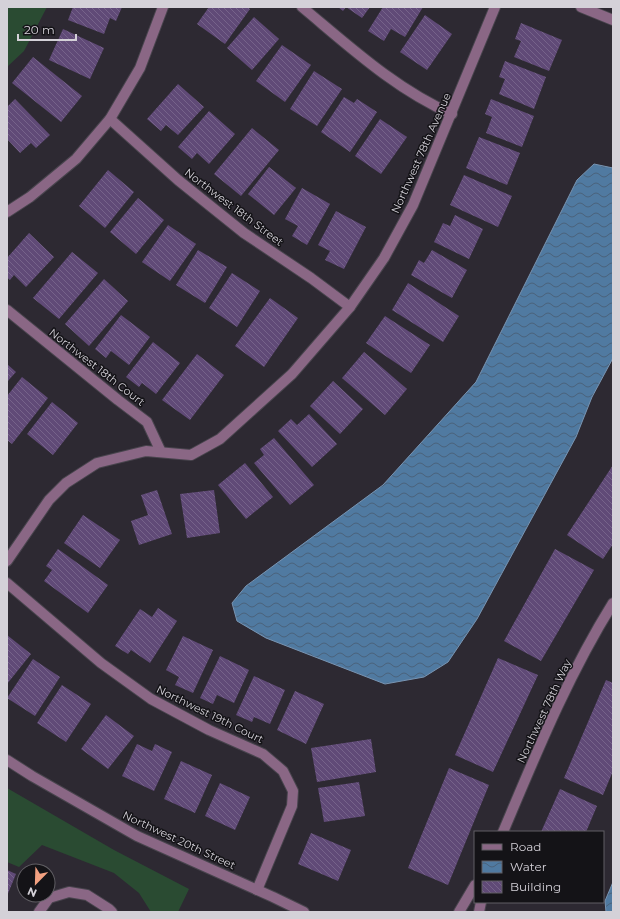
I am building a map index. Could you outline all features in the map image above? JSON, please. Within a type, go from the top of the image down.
[{"type":"street","points":[[7,212],[30,197],[76,159],[110,119],[140,68],[163,7]]},
{"type":"street","points":[[302,7],[376,68],[430,104],[452,114]]},
{"type":"street","name":"Northwest 78th Avenue","points":[[7,561],[49,500],[66,483],[97,463],[146,451],[190,455],[220,439],[292,374],[350,307],[384,258],[413,205],[452,114],[495,7]]},
{"type":"street","points":[[581,7],[613,20]]},
{"type":"street","name":"Northwest 18th Street","points":[[110,119],[178,180],[244,233],[311,278],[350,307]]},
{"type":"street","name":"Northwest 18th Court","points":[[7,310],[118,400],[148,422],[161,452]]},
{"type":"street","name":"Northwest 19th Court","points":[[7,583],[101,663],[151,699],[209,730],[263,754],[283,771],[293,791],[292,806],[257,890]]},
{"type":"street","name":"Northwest 78th Way","points":[[504,831],[549,725],[593,635],[613,603]]},
{"type":"street","name":"Northwest 20th Street","points":[[7,760],[137,836],[304,912]]},
{"type":"street","points":[[459,912],[474,887]]},
{"type":"street","points":[[39,912],[49,898],[69,892],[87,894],[112,912]]},
{"type":"green space","points":[[7,7],[47,7],[24,51],[7,67]]},
{"type":"green space","points":[[7,788],[114,850],[189,889],[178,912],[151,912],[139,893],[114,873],[42,845],[23,863],[16,863],[16,866],[7,862]]},
{"type":"water","points":[[594,164],[613,168],[613,358],[592,397],[576,437],[477,619],[448,662],[424,677],[385,684],[266,638],[237,621],[232,603],[246,586],[383,485],[476,382],[577,180]]},
{"type":"water","points":[[613,882],[613,912],[606,912],[605,901]]},
{"type":"building","points":[[73,7],[122,7],[116,21],[110,18],[104,34],[68,20]]},
{"type":"building","points":[[209,7],[247,7],[250,9],[225,44],[197,24]]},
{"type":"building","points":[[338,7],[346,7],[343,11]]},
{"type":"building","points":[[346,7],[370,7],[362,18]]},
{"type":"building","points":[[383,7],[423,7],[405,37],[391,29],[384,41],[368,31]]},
{"type":"building","points":[[425,15],[452,34],[427,70],[400,52]]},
{"type":"building","points":[[254,17],[279,39],[252,70],[227,48]]},
{"type":"building","points":[[521,23],[562,40],[549,71],[514,57],[521,41],[515,39]]},
{"type":"building","points":[[63,29],[104,48],[90,79],[49,60]]},
{"type":"building","points":[[282,45],[311,65],[285,102],[256,81]]},
{"type":"building","points":[[33,57],[82,96],[61,122],[12,83]]},
{"type":"building","points":[[505,61],[546,77],[534,109],[499,94],[505,79],[499,77]]},
{"type":"building","points":[[314,71],[342,89],[317,126],[290,109]]},
{"type":"building","points":[[178,84],[204,107],[178,135],[166,125],[161,131],[147,119]]},
{"type":"building","points":[[344,97],[354,103],[357,99],[377,112],[350,152],[321,132]]},
{"type":"building","points":[[15,99],[50,135],[36,148],[31,143],[20,153],[7,139],[7,107]]},
{"type":"building","points":[[491,99],[534,116],[522,147],[486,133],[492,117],[485,114]]},
{"type":"building","points":[[209,111],[235,134],[209,164],[197,153],[192,159],[178,147]]},
{"type":"building","points":[[380,119],[407,137],[381,174],[355,156]]},
{"type":"building","points":[[252,128],[279,150],[241,196],[214,174]]},
{"type":"building","points":[[479,137],[520,153],[507,185],[466,168]]},
{"type":"building","points":[[269,167],[296,188],[274,215],[248,194]]},
{"type":"building","points":[[108,170],[134,192],[105,228],[79,206]]},
{"type":"building","points":[[464,175],[512,196],[498,227],[450,205]]},
{"type":"building","points":[[302,188],[330,204],[307,245],[292,236],[298,226],[285,219]]},
{"type":"building","points":[[138,198],[164,220],[136,254],[110,232]]},
{"type":"building","points":[[336,211],[366,227],[344,269],[325,260],[330,251],[318,245]]},
{"type":"building","points":[[455,215],[483,229],[469,259],[434,242],[443,223],[450,226]]},
{"type":"building","points":[[168,225],[196,244],[170,281],[142,262]]},
{"type":"building","points":[[29,233],[54,257],[26,287],[14,275],[10,280],[7,277],[7,258]]},
{"type":"building","points":[[198,250],[227,267],[205,303],[176,285]]},
{"type":"building","points":[[432,250],[467,270],[452,298],[411,275],[419,260],[424,263]]},
{"type":"building","points":[[72,252],[98,273],[59,319],[33,298]]},
{"type":"building","points":[[232,273],[260,291],[237,327],[209,308]]},
{"type":"building","points":[[104,279],[128,301],[89,346],[65,324]]},
{"type":"building","points":[[408,283],[459,316],[443,342],[392,310]]},
{"type":"building","points":[[270,298],[298,318],[264,367],[235,346]]},
{"type":"building","points":[[121,315],[150,337],[129,365],[111,351],[106,358],[95,349]]},
{"type":"building","points":[[385,316],[430,345],[411,373],[366,343]]},
{"type":"building","points":[[153,342],[180,363],[156,394],[142,383],[139,387],[126,377]]},
{"type":"building","points":[[364,352],[407,389],[385,415],[342,378]]},
{"type":"building","points":[[197,354],[224,375],[190,420],[162,400]]},
{"type":"building","points":[[7,364],[16,372],[7,382]]},
{"type":"building","points":[[22,377],[48,398],[12,444],[7,440],[7,396]]},
{"type":"building","points":[[333,381],[363,409],[340,434],[310,406]]},
{"type":"building","points":[[52,402],[78,423],[53,455],[27,434]]},
{"type":"building","points":[[309,414],[337,444],[312,467],[278,431],[291,419],[297,425]]},
{"type":"building","points":[[274,438],[314,485],[290,505],[254,463],[264,455],[260,449]]},
{"type":"building","points":[[245,463],[273,497],[246,519],[218,485]]},
{"type":"building","points":[[613,465],[613,544],[603,559],[567,535]]},
{"type":"building","points":[[157,490],[172,534],[139,545],[131,521],[148,515],[141,495]]},
{"type":"building","points":[[214,490],[220,533],[187,538],[180,494]]},
{"type":"building","points":[[83,515],[120,540],[100,568],[64,543]]},
{"type":"building","points":[[58,549],[108,585],[88,613],[44,581],[52,570],[46,566]]},
{"type":"building","points":[[555,549],[594,570],[541,661],[504,641]]},
{"type":"building","points":[[158,608],[177,621],[150,663],[131,650],[128,654],[115,646],[140,609],[152,617]]},
{"type":"building","points":[[7,635],[31,654],[7,684]]},
{"type":"building","points":[[183,636],[213,650],[193,693],[175,685],[179,677],[166,670]]},
{"type":"building","points":[[220,656],[249,670],[234,703],[217,695],[213,704],[200,698]]},
{"type":"building","points":[[498,658],[538,675],[493,772],[455,755]]},
{"type":"building","points":[[33,659],[60,677],[35,716],[7,698]]},
{"type":"building","points":[[254,676],[285,690],[270,724],[254,717],[252,722],[236,715]]},
{"type":"building","points":[[606,680],[613,683],[613,771],[603,795],[564,778]]},
{"type":"building","points":[[62,685],[91,704],[66,742],[37,723]]},
{"type":"building","points":[[295,691],[324,704],[306,744],[277,730]]},
{"type":"building","points":[[106,715],[134,736],[108,769],[81,749]]},
{"type":"building","points":[[371,739],[376,772],[317,782],[311,748]]},
{"type":"building","points":[[137,744],[152,751],[155,744],[172,752],[154,791],[122,776]]},
{"type":"building","points":[[181,761],[212,775],[195,813],[164,799]]},
{"type":"building","points":[[449,768],[489,785],[448,885],[408,868]]},
{"type":"building","points":[[359,782],[365,816],[324,822],[318,788]]},
{"type":"building","points":[[220,783],[250,797],[235,830],[205,816]]},
{"type":"building","points":[[560,789],[597,806],[586,831],[541,831]]},
{"type":"building","points":[[311,833],[351,850],[338,881],[298,864]]},
{"type":"building","points":[[7,870],[16,874],[7,896]]}]
